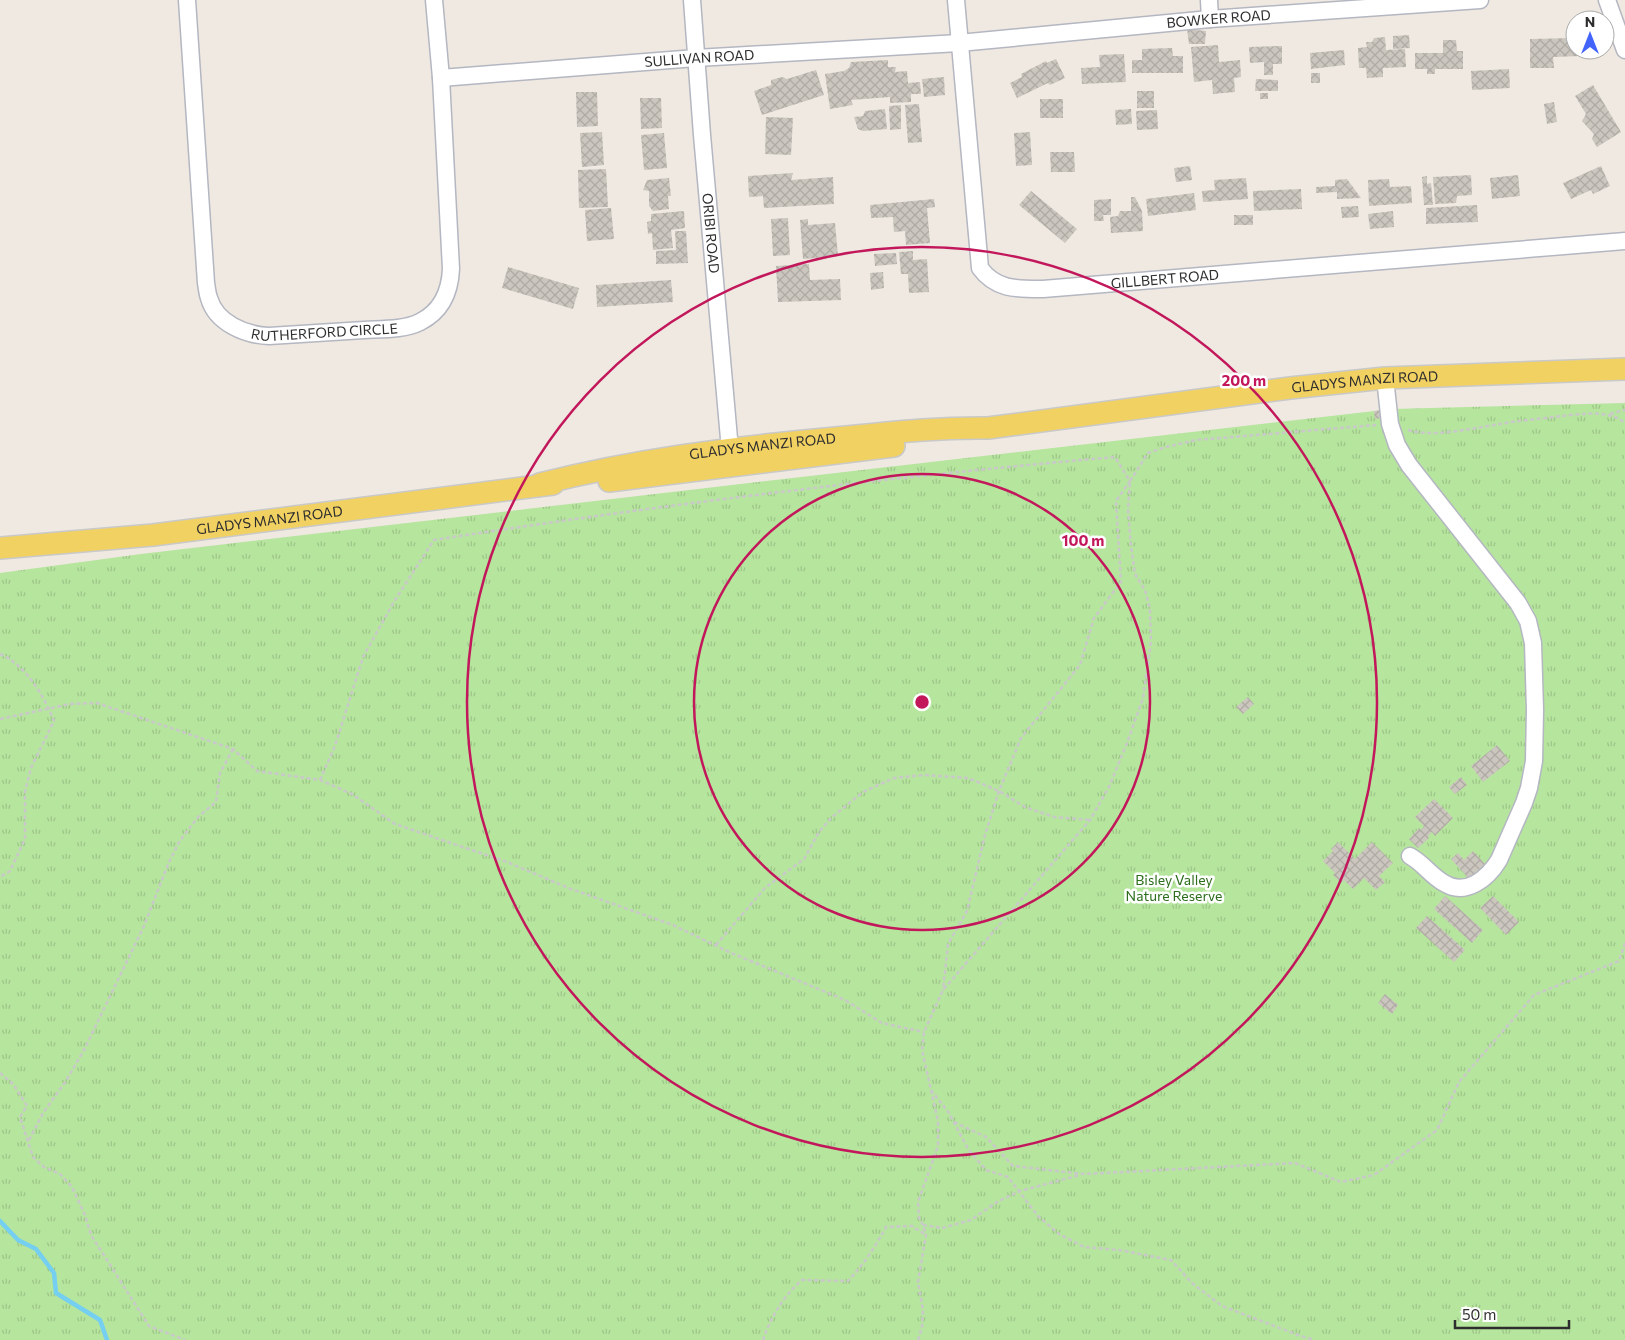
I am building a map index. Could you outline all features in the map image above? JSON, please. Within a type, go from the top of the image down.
[{"type":"main road","name":"GLADYS MANZI ROAD","points":[[0,548],[154,535],[540,484],[641,478],[731,457],[947,438],[988,428],[1290,388],[1385,378],[1625,369]]},
{"type":"street","name":"RUTHERFORD CIRCLE","points":[[187,0],[206,283],[209,299],[214,309],[235,328],[248,333],[269,336],[398,328],[419,323],[433,314],[443,301],[450,286],[451,269],[441,78],[434,0]]},
{"type":"street","name":"ORIBI ROAD","points":[[692,0],[731,457]]},
{"type":"street","name":"GILLBERT ROAD","points":[[956,0],[980,268],[987,278],[998,284],[1023,289],[1043,289],[1625,241]]},
{"type":"street","points":[[1209,0],[1210,19]]},
{"type":"street","name":"BOWKER ROAD","points":[[959,43],[1210,19],[1480,0]]},
{"type":"street","points":[[1606,0],[1625,50]]},
{"type":"street","name":"SULLIVAN ROAD","points":[[441,78],[696,58],[959,43]]},
{"type":"street","points":[[1385,378],[1390,424],[1397,445],[1409,465],[1518,603],[1528,621],[1533,643],[1536,710],[1534,761],[1524,803],[1499,860],[1483,879],[1471,886],[1457,887],[1444,884],[1410,856]]},
{"type":"path","points":[[943,990],[948,944],[967,911],[985,835],[999,791],[1021,738],[1080,665],[1094,618],[1121,582],[1116,501],[1148,453],[1196,440],[1390,424],[1416,432],[1455,432],[1502,423],[1578,414],[1610,414],[1625,410]]},
{"type":"path","points":[[1610,414],[1625,423]]},
{"type":"path","points":[[320,780],[336,746],[363,657],[395,600],[434,540],[540,524],[775,494],[1026,465],[1115,457],[1130,481],[1128,510],[1135,574],[1145,590],[1150,608],[1151,642],[1143,698],[1109,787],[1090,820],[943,990],[924,1032],[922,1050],[938,1121],[938,1146],[918,1202],[919,1218],[924,1224],[926,1235],[918,1282],[923,1310],[922,1327],[918,1340]]},
{"type":"path","points":[[0,654],[28,675],[49,708],[54,720],[31,768],[25,791],[25,839],[10,871],[0,877]]},
{"type":"path","points":[[0,718],[70,704],[97,703],[234,749],[257,771],[320,780],[352,794],[395,824],[507,862],[570,889],[673,925],[716,946],[846,1000],[882,1023],[924,1032]]},
{"type":"path","points":[[29,1140],[43,1113],[66,1081],[84,1050],[144,926],[169,862],[179,842],[198,817],[216,802],[220,774],[234,749]]},
{"type":"path","points":[[716,946],[765,888],[804,859],[819,832],[832,817],[863,792],[894,778],[925,775],[968,778],[999,791],[1026,806],[1054,817],[1090,820]]},
{"type":"path","points":[[954,1122],[986,1137],[1013,1166],[1084,1174],[1295,1164],[1340,1182],[1374,1175],[1437,1130],[1459,1082],[1534,995],[1619,961],[1625,943]]},
{"type":"path","points":[[0,1073],[14,1085],[27,1106],[20,1117],[33,1157],[44,1168],[60,1174],[72,1187],[85,1215],[91,1235],[149,1326],[185,1340]]},
{"type":"path","points":[[930,1089],[950,1113],[968,1149],[986,1170],[1008,1177],[1038,1216],[1059,1234],[1084,1248],[1119,1250],[1171,1260],[1192,1283],[1222,1306],[1298,1336],[1314,1340]]},
{"type":"path","points":[[924,1224],[942,1228],[971,1220],[998,1202],[1020,1192],[1084,1174]]},
{"type":"path","points":[[763,1340],[768,1325],[788,1292],[802,1280],[848,1281],[872,1252],[886,1226],[912,1226],[926,1235]]},
{"type":"green space","name":"Bisley Valley Nature Reserve","points":[[1625,403],[1625,1340],[0,1340],[0,573],[141,554],[1392,409]]},
{"type":"building","points":[[1187,29],[1206,31],[1205,44],[1189,44]]},
{"type":"building","points":[[1409,35],[1410,48],[1393,49],[1393,36]]},
{"type":"building","points":[[1385,37],[1386,50],[1405,49],[1406,67],[1383,68],[1383,77],[1367,78],[1366,68],[1359,68],[1358,48],[1367,47],[1366,42],[1372,42],[1374,38]]},
{"type":"building","points":[[1565,38],[1565,57],[1553,57],[1554,68],[1530,68],[1530,39]]},
{"type":"building","points":[[1443,40],[1456,40],[1457,51],[1463,51],[1463,69],[1435,69],[1435,74],[1427,74],[1427,69],[1415,69],[1415,53],[1443,53]]},
{"type":"building","points":[[1218,45],[1219,62],[1240,60],[1241,77],[1234,78],[1235,92],[1213,94],[1212,80],[1194,82],[1191,47]]},
{"type":"building","points":[[1282,46],[1282,64],[1273,64],[1273,75],[1264,75],[1264,62],[1250,63],[1249,47]]},
{"type":"building","points":[[1172,48],[1173,56],[1183,56],[1183,73],[1132,73],[1132,60],[1142,60],[1142,49]]},
{"type":"building","points":[[1344,50],[1345,65],[1311,69],[1310,53]]},
{"type":"building","points":[[1124,54],[1126,82],[1082,84],[1081,68],[1100,67],[1099,55]]},
{"type":"building","points":[[1056,59],[1065,78],[1050,85],[1048,83],[1017,98],[1010,83],[1022,77],[1021,74],[1046,61],[1047,63]]},
{"type":"building","points":[[888,60],[888,67],[896,67],[895,72],[907,71],[908,83],[920,82],[921,94],[911,94],[911,102],[890,103],[890,97],[851,100],[853,105],[830,109],[825,74],[844,71],[849,68],[851,62]]},
{"type":"building","points":[[1509,69],[1510,88],[1472,90],[1471,71]]},
{"type":"building","points":[[816,70],[824,95],[762,115],[754,91],[771,85],[771,80],[782,77],[787,79]]},
{"type":"building","points":[[1311,73],[1320,73],[1320,83],[1311,83]]},
{"type":"building","points":[[944,77],[945,95],[924,97],[922,79]]},
{"type":"building","points":[[1256,79],[1278,80],[1278,91],[1255,91]]},
{"type":"building","points":[[1593,85],[1621,132],[1597,147],[1592,139],[1594,134],[1582,121],[1586,114],[1575,96]]},
{"type":"building","points":[[1137,91],[1154,91],[1154,108],[1137,108]]},
{"type":"building","points":[[576,92],[597,92],[598,126],[577,127]]},
{"type":"building","points":[[1260,93],[1268,93],[1268,99],[1260,99]]},
{"type":"building","points":[[640,98],[661,98],[662,128],[641,129]]},
{"type":"building","points":[[1040,99],[1063,99],[1063,118],[1040,118]]},
{"type":"building","points":[[1554,102],[1557,122],[1547,124],[1544,104]]},
{"type":"building","points":[[919,104],[922,142],[908,143],[905,105]]},
{"type":"building","points":[[901,105],[901,129],[890,130],[889,106]]},
{"type":"building","points":[[885,109],[887,129],[863,131],[858,129],[854,117],[863,116],[865,111]]},
{"type":"building","points":[[1131,109],[1132,124],[1116,125],[1115,110]]},
{"type":"building","points":[[1157,110],[1158,129],[1137,130],[1136,111]]},
{"type":"building","points":[[766,117],[793,118],[791,155],[765,154]]},
{"type":"building","points":[[602,132],[604,165],[582,167],[580,133]]},
{"type":"building","points":[[1030,132],[1032,165],[1016,166],[1014,133]]},
{"type":"building","points":[[664,133],[667,168],[644,170],[641,135]]},
{"type":"building","points":[[1050,152],[1074,152],[1075,172],[1051,172]]},
{"type":"building","points":[[1190,166],[1192,180],[1176,182],[1174,168]]},
{"type":"building","points":[[1601,166],[1610,186],[1593,194],[1591,190],[1571,199],[1563,183]]},
{"type":"building","points":[[606,169],[608,207],[579,208],[578,170]]},
{"type":"building","points":[[793,173],[791,180],[833,177],[834,204],[764,208],[763,196],[749,197],[748,176]]},
{"type":"building","points":[[1471,175],[1472,195],[1457,196],[1456,203],[1435,204],[1433,177]]},
{"type":"building","points":[[1518,175],[1520,196],[1492,199],[1490,178]]},
{"type":"building","points":[[1427,176],[1427,184],[1431,183],[1433,205],[1424,205],[1422,177]]},
{"type":"building","points":[[669,178],[671,196],[668,196],[669,209],[653,211],[649,206],[649,191],[643,190],[647,180]]},
{"type":"building","points":[[1246,178],[1248,199],[1203,202],[1202,191],[1215,190],[1214,180]]},
{"type":"building","points":[[1347,179],[1361,198],[1337,199],[1337,192],[1316,193],[1316,187],[1335,186],[1335,180]]},
{"type":"building","points":[[1389,179],[1390,187],[1411,186],[1412,203],[1369,206],[1368,180]]},
{"type":"building","points":[[1301,189],[1302,209],[1254,211],[1253,191]]},
{"type":"building","points":[[1031,191],[1077,229],[1065,243],[1019,205]]},
{"type":"building","points":[[1194,193],[1196,210],[1148,216],[1146,199]]},
{"type":"building","points":[[1131,197],[1135,197],[1142,211],[1143,231],[1111,233],[1110,217],[1118,216],[1120,211],[1131,211]]},
{"type":"building","points":[[934,199],[935,207],[927,208],[930,243],[906,245],[905,231],[894,232],[893,217],[871,218],[870,205]]},
{"type":"building","points":[[1111,199],[1111,215],[1103,215],[1104,221],[1094,221],[1094,200]]},
{"type":"building","points":[[1477,205],[1478,222],[1426,224],[1426,208]]},
{"type":"building","points":[[1358,206],[1359,217],[1342,218],[1341,207]]},
{"type":"building","points":[[611,208],[614,239],[587,241],[585,210]]},
{"type":"building","points":[[684,211],[685,228],[671,230],[673,248],[653,250],[652,233],[648,234],[647,222],[651,221],[651,214]]},
{"type":"building","points":[[1393,211],[1394,227],[1370,229],[1368,214]]},
{"type":"building","points":[[1234,215],[1253,215],[1253,225],[1234,225]]},
{"type":"building","points":[[788,218],[790,255],[773,256],[771,219]]},
{"type":"building","points":[[808,219],[808,225],[835,223],[838,256],[803,259],[800,220]]},
{"type":"building","points":[[675,231],[686,231],[688,263],[656,264],[656,251],[676,250]]},
{"type":"building","points":[[913,251],[913,260],[927,259],[929,292],[909,293],[908,274],[901,274],[899,252]]},
{"type":"building","points":[[896,253],[897,264],[875,266],[874,254]]},
{"type":"building","points":[[809,264],[810,280],[840,279],[841,300],[778,302],[776,266]]},
{"type":"building","points":[[508,267],[579,288],[573,309],[502,288]]},
{"type":"building","points":[[883,272],[884,288],[871,290],[870,273]]},
{"type":"building","points":[[671,280],[673,302],[597,307],[596,285]]},
{"type":"building","points":[[1381,410],[1382,418],[1375,419],[1374,411]]},
{"type":"building","points":[[1248,697],[1254,704],[1243,714],[1236,707]]},
{"type":"building","points":[[1497,745],[1510,761],[1483,782],[1471,766]]},
{"type":"building","points":[[1461,777],[1467,785],[1455,794],[1449,787]]},
{"type":"building","points":[[1434,799],[1453,818],[1435,836],[1432,832],[1428,836],[1429,838],[1418,848],[1409,839],[1419,828],[1421,830],[1424,826],[1415,817]]},
{"type":"building","points":[[1338,842],[1355,859],[1372,842],[1393,863],[1379,876],[1385,882],[1376,890],[1364,878],[1353,889],[1344,880],[1341,883],[1333,875],[1335,873],[1323,861],[1333,851],[1331,849]]},
{"type":"building","points":[[1473,851],[1485,864],[1469,879],[1451,859],[1458,853],[1464,860]]},
{"type":"building","points":[[1445,896],[1483,930],[1472,943],[1434,909]]},
{"type":"building","points":[[1493,896],[1519,922],[1506,935],[1480,908]]},
{"type":"building","points":[[1427,916],[1465,950],[1454,962],[1416,928]]},
{"type":"building","points":[[1385,994],[1398,1005],[1392,1014],[1378,1003]]},
{"type":"waterway","points":[[0,1221],[18,1240],[36,1249],[54,1273],[56,1293],[100,1320],[107,1340]]}]
